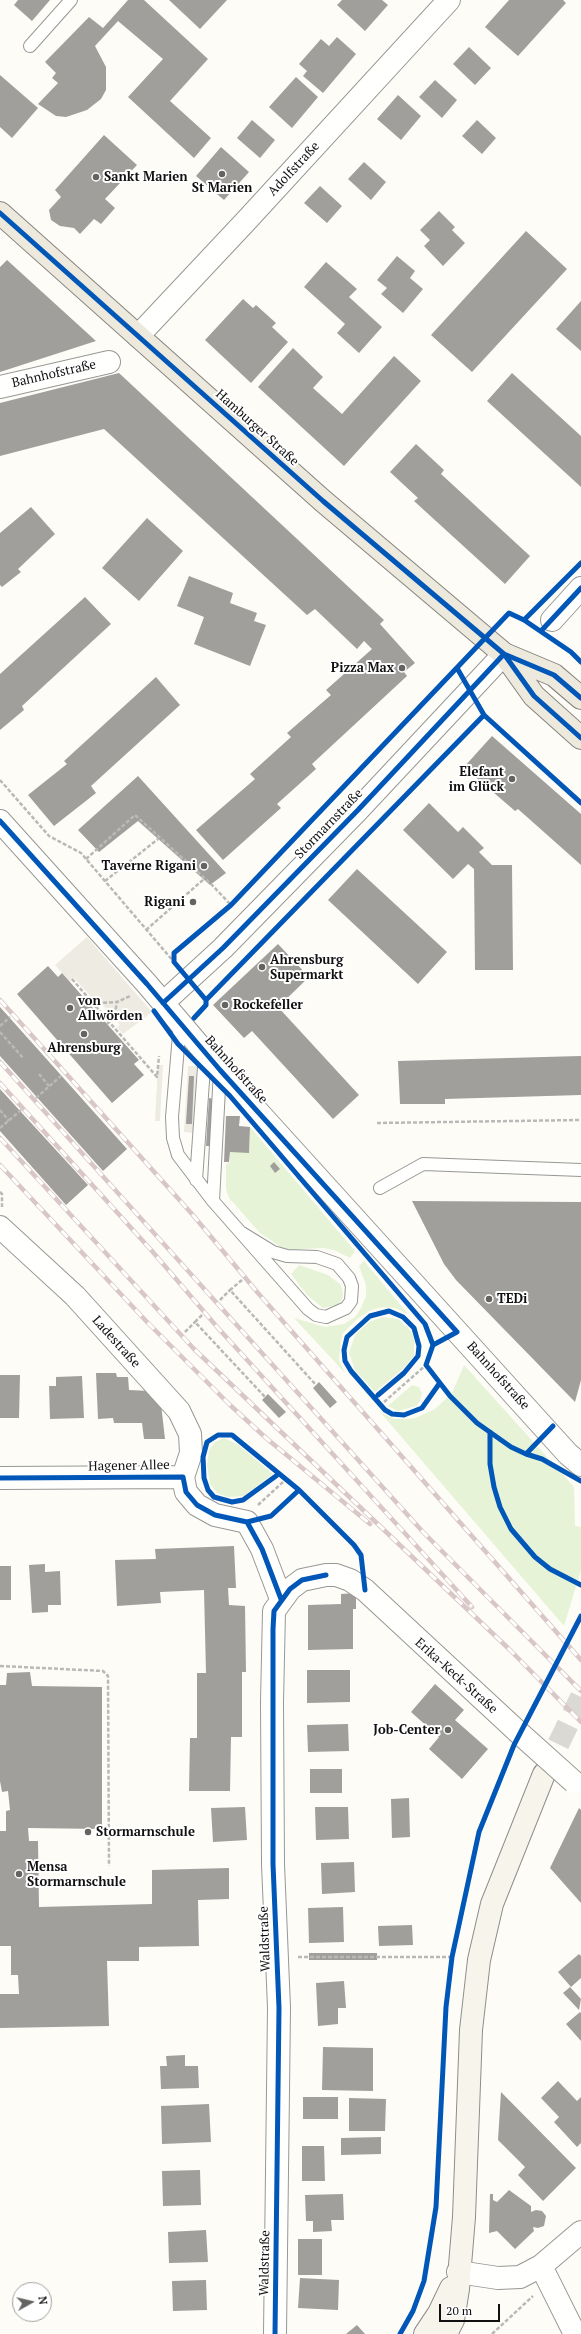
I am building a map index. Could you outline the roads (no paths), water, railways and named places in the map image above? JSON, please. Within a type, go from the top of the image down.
[{"type":"main road","name":"Hamburger Straße","points":[[0,213],[323,502],[504,654],[534,696],[581,738]]},
{"type":"main road","name":"Hamburger Straße","points":[[504,654],[554,675],[581,698]]},
{"type":"main road","points":[[446,2334],[456,2306],[464,2217],[472,2030],[479,1960],[492,1904],[544,1774]]},
{"type":"main road","points":[[425,2334],[439,2313],[458,2272]]},
{"type":"street","name":"Adolfstraße","points":[[138,336],[242,226],[449,0]]},
{"type":"street","name":"Bahnhofstraße","points":[[0,387],[109,362]]},
{"type":"street","points":[[552,620],[581,588]]},
{"type":"street","name":"Stormarnstraße","points":[[163,1003],[222,948],[358,810],[504,654]]},
{"type":"street","name":"Bahnhofstraße","points":[[0,821],[147,984],[220,1070],[558,1442],[581,1465]]},
{"type":"street","name":"Ladestraße","points":[[0,1227],[75,1296],[179,1411],[190,1434],[191,1453],[183,1477]]},
{"type":"street","name":"Hagener Allee","points":[[0,1478],[183,1477],[186,1492],[197,1505],[215,1514],[246,1522],[262,1549],[281,1599]]},
{"type":"street","name":"Waldstraße","points":[[275,2334],[278,1957],[273,1864],[272,1636],[274,1611],[281,1599],[290,1589],[302,1580],[326,1575]]},
{"type":"street","name":"Erika-Keck-Straße","points":[[326,1575],[336,1575],[350,1580],[364,1590],[523,1723],[578,1785]]},
{"type":"street","points":[[458,2272],[480,2277],[509,2279],[520,2277],[541,2266],[581,2232]]},
{"type":"street","points":[[541,2266],[574,2334]]},
{"type":"lane","points":[[30,46],[71,0]]},
{"type":"lane","points":[[180,1023],[172,1117],[173,1138],[178,1155],[196,1180],[214,1201],[308,1309],[316,1315],[326,1317],[336,1314],[346,1308],[351,1301],[352,1286],[349,1278],[337,1264],[317,1257],[287,1256],[273,1252],[242,1233]]},
{"type":"lane","points":[[196,1180],[205,1052]]},
{"type":"lane","points":[[214,1201],[220,1070]]},
{"type":"lane","points":[[380,1188],[423,1164],[581,1170]]},
{"type":"tunnel","points":[[544,1774],[581,1697]]},
{"type":"railway","points":[[0,1000],[192,1214],[258,1293],[581,1660]]},
{"type":"railway","points":[[0,1062],[423,1532],[581,1691]]},
{"type":"railway","points":[[0,1083],[152,1251],[218,1328],[472,1607]]},
{"type":"railway","points":[[0,1138],[194,1349],[509,1649],[581,1722]]},
{"type":"railway","points":[[0,1165],[147,1322],[230,1405],[266,1438],[370,1524]]},
{"type":"place","name":"St Marien","points":[[222,174]]},
{"type":"place","name":"Sankt Marien","points":[[96,177]]},
{"type":"place","name":"Pizza Max","points":[[402,668]]},
{"type":"place","name":"Elefant im Glück","points":[[512,779]]},
{"type":"place","name":"Taverne Rigani","points":[[204,866]]},
{"type":"place","name":"Rigani","points":[[193,902]]},
{"type":"place","name":"Ahrensburg Supermarkt","points":[[262,967]]},
{"type":"place","name":"Rockefeller","points":[[225,1005]]},
{"type":"place","name":"von Allwörden","points":[[70,1008]]},
{"type":"place","name":"Ahrensburg","points":[[84,1034]]},
{"type":"place","name":"TEDi","points":[[489,1299]]},
{"type":"place","name":"Job-Center","points":[[448,1730]]},
{"type":"place","name":"Stormarnschule","points":[[88,1832]]},
{"type":"place","name":"Mensa Stormarnschule","points":[[19,1874]]}]
